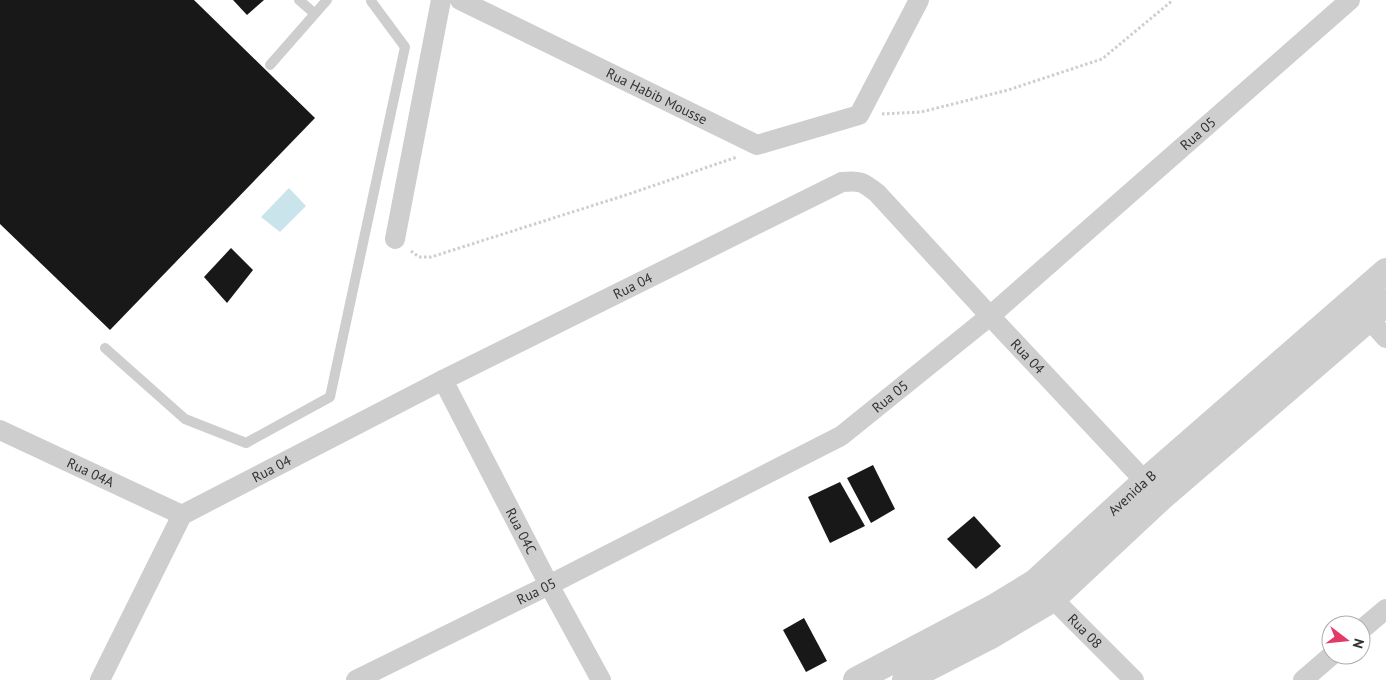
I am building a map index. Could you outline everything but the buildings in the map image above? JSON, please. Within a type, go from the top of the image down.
[{"type":"street","points":[[395,239],[441,0]]},
{"type":"street","name":"Rua Habib Mousse","points":[[460,0],[757,146]]},
{"type":"street","points":[[757,146],[859,114],[920,0]]},
{"type":"street","name":"Rua 05","points":[[356,680],[550,585],[841,436],[990,316],[1350,0]]},
{"type":"street","name":"Rua 04","points":[[182,515],[443,380],[842,182],[856,180],[877,193],[1153,490]]},
{"type":"street","name":"Avenida B","points":[[905,680],[989,637],[1044,590],[1153,490],[1369,307],[1386,271]]},
{"type":"street","points":[[1369,307],[1386,338]]},
{"type":"street","name":"Rua 04C","points":[[443,380],[602,680]]},
{"type":"street","name":"Rua 04A","points":[[0,430],[182,515]]},
{"type":"street","points":[[100,680],[182,515]]},
{"type":"street","name":"Avenida B","points":[[856,680],[994,606],[1044,590]]},
{"type":"street","name":"Rua 08","points":[[1044,590],[1134,680]]},
{"type":"street","points":[[1371,622],[1386,609]]},
{"type":"street","points":[[1303,680],[1321,664]]},
{"type":"lane","points":[[299,0],[314,13]]},
{"type":"lane","points":[[270,65],[327,0]]},
{"type":"lane","points":[[105,348],[185,419],[246,443],[330,397],[405,48],[370,2]]},
{"type":"path","points":[[859,114],[921,112],[1008,90],[1102,59],[1172,0]]},
{"type":"path","points":[[395,239],[419,257],[431,257],[733,159],[757,146]]},
{"type":"water","points":[[289,188],[306,206],[280,232],[261,217]]}]
